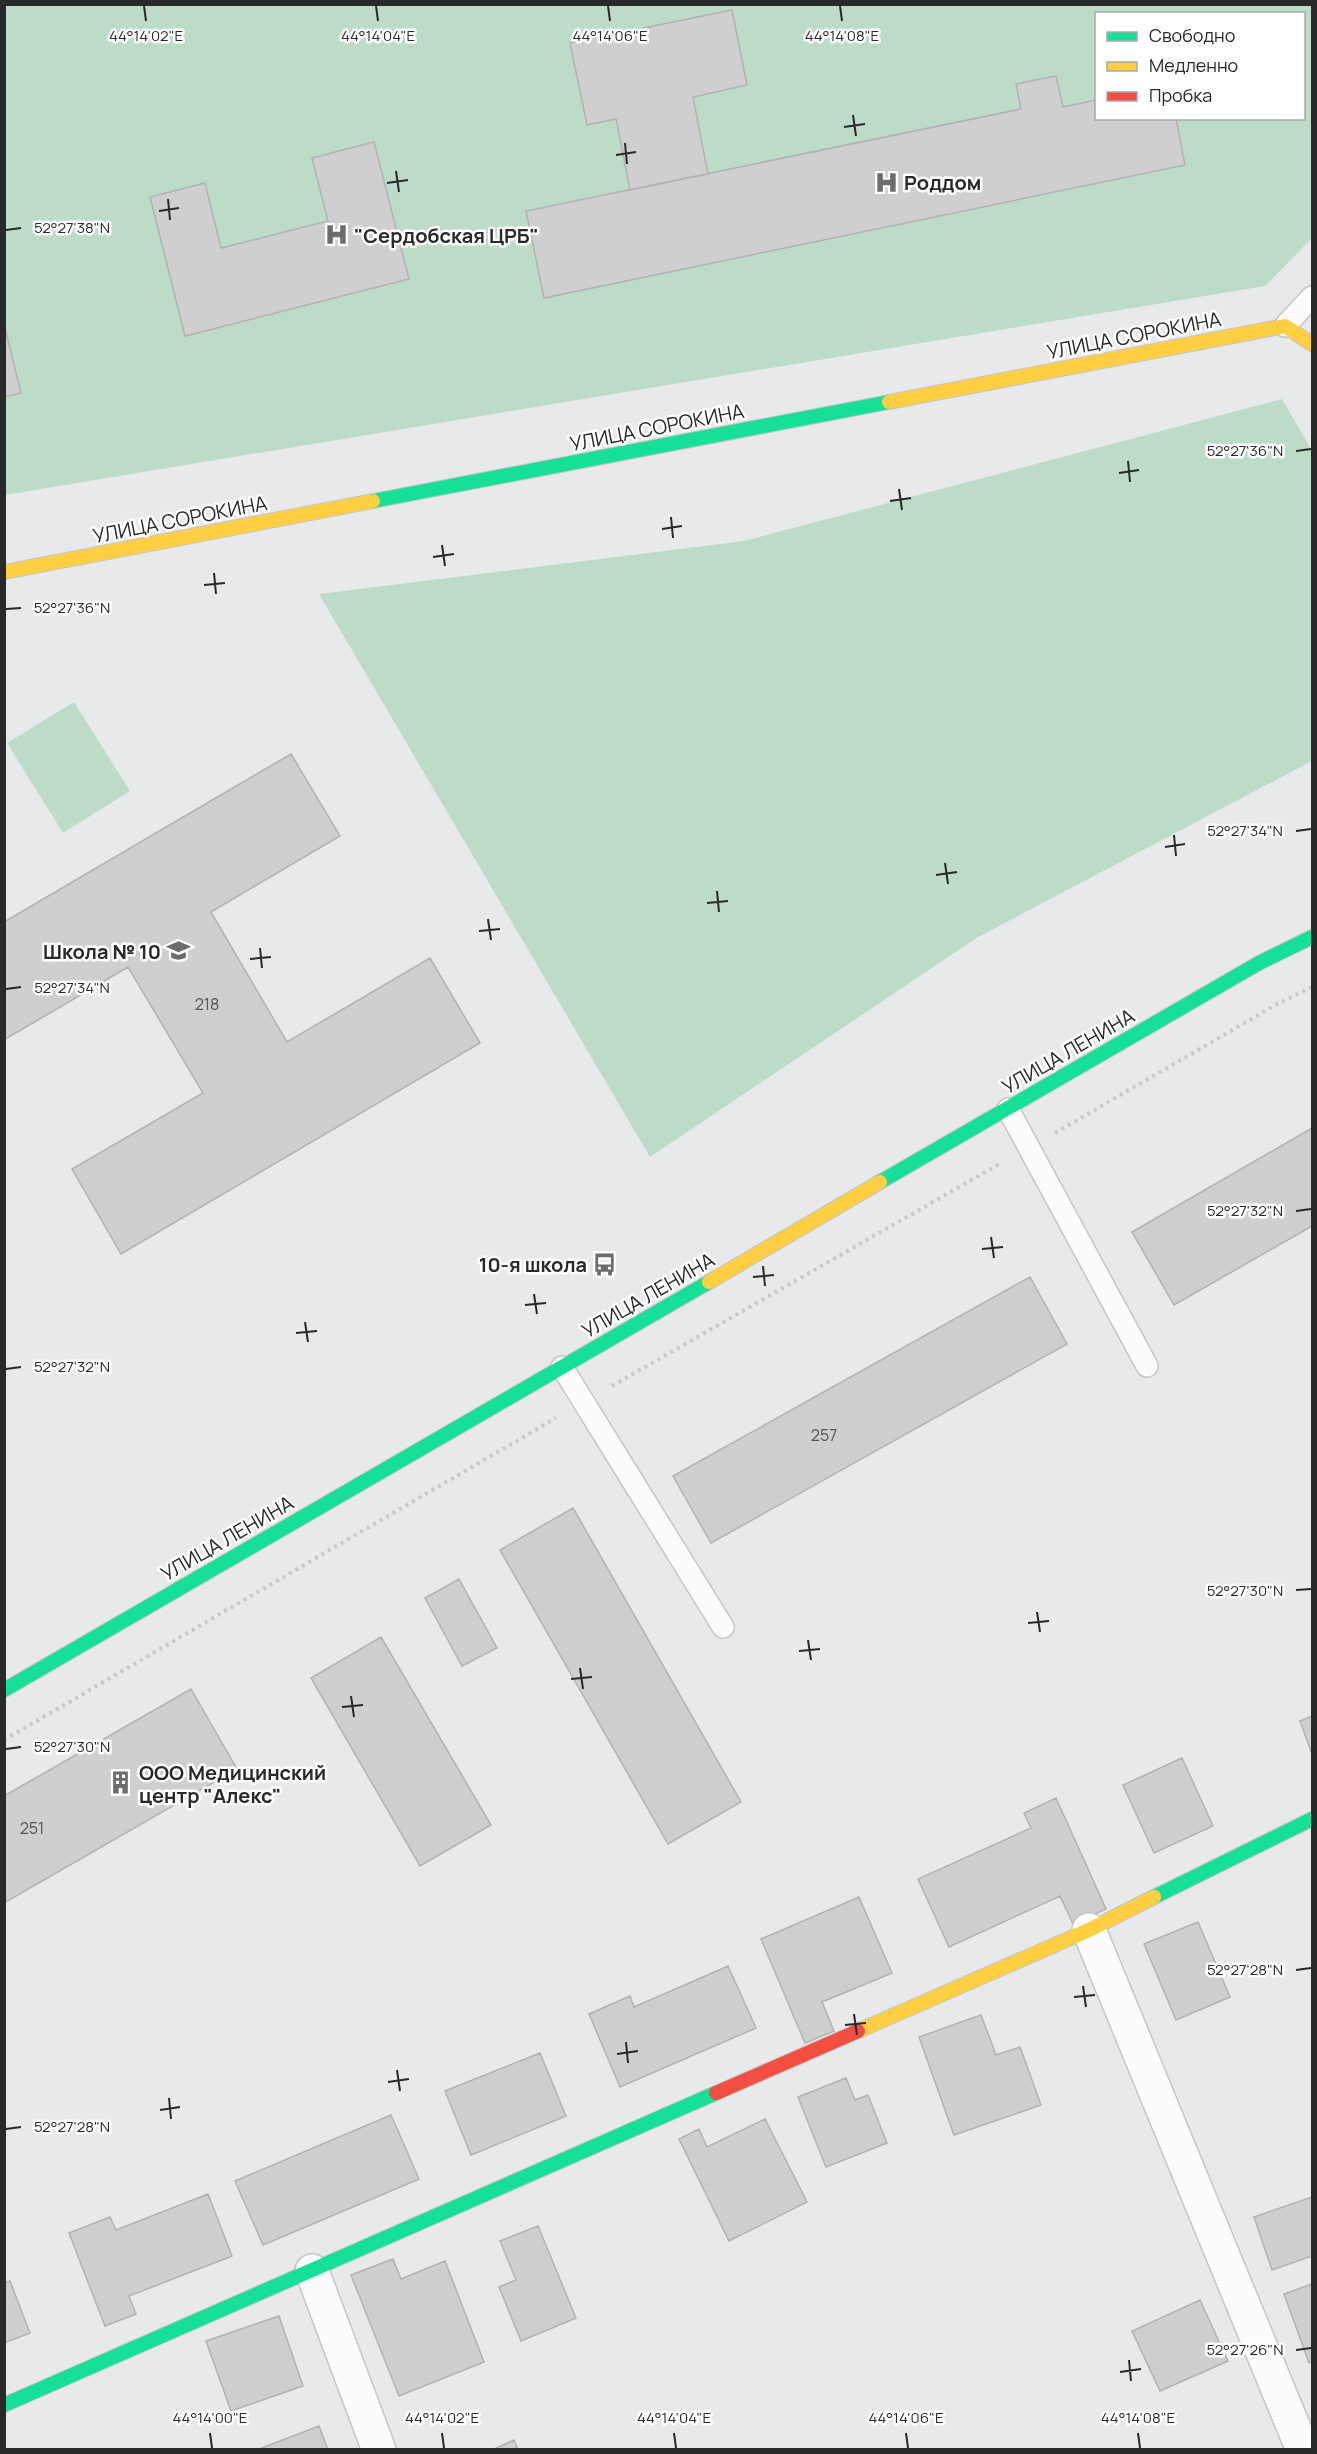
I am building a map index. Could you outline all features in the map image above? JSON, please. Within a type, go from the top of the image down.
[{"type":"street","points":[[1285,326],[1312,344]]},
{"type":"street","name":"УЛИЦА СОРОКИНА","points":[[4,572],[1285,326]]},
{"type":"street","name":"УЛИЦА ЛЕНИНА","points":[[4,1690],[1259,963],[1312,937]]},
{"type":"street","points":[[4,2405],[1089,1930],[1312,1819]]},
{"type":"street","points":[[1089,1930],[1303,2450]]},
{"type":"street","points":[[312,2271],[379,2450]]},
{"type":"lane","points":[[1285,326],[1312,297]]},
{"type":"lane","points":[[1008,1108],[1147,1366]]},
{"type":"lane","points":[[562,1367],[723,1628]]},
{"type":"path","points":[[4,1740],[584,1403],[1312,987]]},
{"type":"green space","points":[[5,5],[1312,5],[1312,238],[1265,286],[5,495]]},
{"type":"green space","points":[[1282,399],[1312,451],[1312,761],[978,937],[650,1157],[319,594],[744,541]]},
{"type":"green space","points":[[74,702],[130,791],[63,833],[7,743]]},
{"type":"building","points":[[732,10],[747,85],[693,97],[708,174],[630,190],[616,119],[587,125],[570,43]]},
{"type":"building","name":"Роддом","points":[[1056,76],[1063,107],[1095,100],[1095,120],[1176,120],[1185,165],[544,298],[526,211],[1021,109],[1016,84]]},
{"type":"building","name":"\"Сердобская ЦРБ\"","points":[[374,142],[409,279],[185,336],[150,197],[205,183],[221,248],[328,221],[312,158]]},
{"type":"building","points":[[4,324],[21,393],[4,397]]},
{"type":"building","points":[[291,754],[340,836],[211,912],[287,1042],[430,958],[480,1043],[121,1254],[72,1169],[203,1093],[128,967],[4,1040],[4,922]]},
{"type":"building","points":[[1312,1128],[1312,1226],[1174,1305],[1132,1232]]},
{"type":"building","points":[[1030,1277],[1067,1344],[711,1543],[673,1476]]},
{"type":"building","points":[[573,1508],[741,1802],[668,1844],[500,1550]]},
{"type":"building","points":[[459,1579],[497,1648],[462,1666],[425,1598]]},
{"type":"building","points":[[381,1637],[491,1825],[420,1866],[311,1678]]},
{"type":"building","name":"ООО Медицинский центр \"Алекс\"","points":[[191,1689],[237,1769],[4,1903],[4,1796]]},
{"type":"building","points":[[1312,1716],[1312,1754],[1300,1721]]},
{"type":"building","points":[[1182,1758],[1213,1826],[1154,1853],[1123,1785]]},
{"type":"building","points":[[1056,1798],[1106,1909],[1073,1924],[1060,1896],[949,1947],[918,1879],[1031,1828],[1024,1813]]},
{"type":"building","points":[[859,1897],[892,1973],[822,2002],[834,2031],[805,2043],[761,1939]]},
{"type":"building","points":[[1198,1922],[1230,1997],[1176,2020],[1144,1944]]},
{"type":"building","points":[[728,1966],[756,2028],[620,2087],[589,2014],[630,1996],[634,2007]]},
{"type":"building","points":[[981,2015],[996,2055],[1020,2047],[1041,2105],[954,2135],[919,2037]]},
{"type":"building","points":[[540,2053],[566,2116],[471,2155],[445,2091]]},
{"type":"building","points":[[846,2078],[855,2100],[868,2095],[887,2143],[826,2167],[798,2097]]},
{"type":"building","points":[[391,2115],[419,2179],[263,2245],[235,2181]]},
{"type":"building","points":[[765,2119],[807,2202],[729,2241],[679,2139],[699,2129],[707,2147]]},
{"type":"building","points":[[208,2194],[232,2256],[129,2296],[136,2314],[105,2326],[69,2233],[110,2217],[116,2230]]},
{"type":"building","points":[[1312,2197],[1312,2256],[1272,2270],[1254,2217]]},
{"type":"building","points":[[538,2226],[576,2318],[521,2341],[499,2287],[516,2280],[500,2241]]},
{"type":"building","points":[[393,2259],[401,2279],[445,2261],[484,2362],[399,2396],[351,2275]]},
{"type":"building","points":[[10,2281],[30,2333],[4,2343],[4,2283]]},
{"type":"building","points":[[1312,2284],[1312,2362],[1309,2363],[1284,2294]]},
{"type":"building","points":[[1200,2300],[1228,2361],[1160,2391],[1132,2331]]},
{"type":"building","points":[[279,2316],[303,2386],[231,2411],[206,2341]]},
{"type":"building","points":[[319,2426],[328,2450],[259,2449]]},
{"type":"building","points":[[514,2440],[518,2450],[492,2450]]},
{"type":"traffic: fast","points":[[373,501],[889,402]]},
{"type":"traffic: fast","points":[[880,1182],[1259,963],[1312,937]]},
{"type":"traffic: fast","points":[[4,1690],[709,1282]]},
{"type":"traffic: fast","points":[[1154,1897],[1312,1819]]},
{"type":"traffic: fast","points":[[4,2405],[716,2093]]},
{"type":"traffic: slow","points":[[889,402],[1285,326],[1312,344]]},
{"type":"traffic: slow","points":[[4,572],[373,501]]},
{"type":"traffic: slow","points":[[709,1282],[880,1182]]},
{"type":"traffic: slow","points":[[858,2031],[1089,1930],[1154,1897]]},
{"type":"traffic: jam","points":[[716,2093],[858,2031]]},
{"type":"place","name":"Роддом","points":[[886,182]]},
{"type":"place","name":"\"Сердобская ЦРБ\"","points":[[336,235]]},
{"type":"place","name":"Школа № 10","points":[[179,951]]},
{"type":"place","name":"10-я школа","points":[[605,1264]]},
{"type":"place","name":"ООО Медицинский центр \"Алекс\"","points":[[121,1783]]}]
